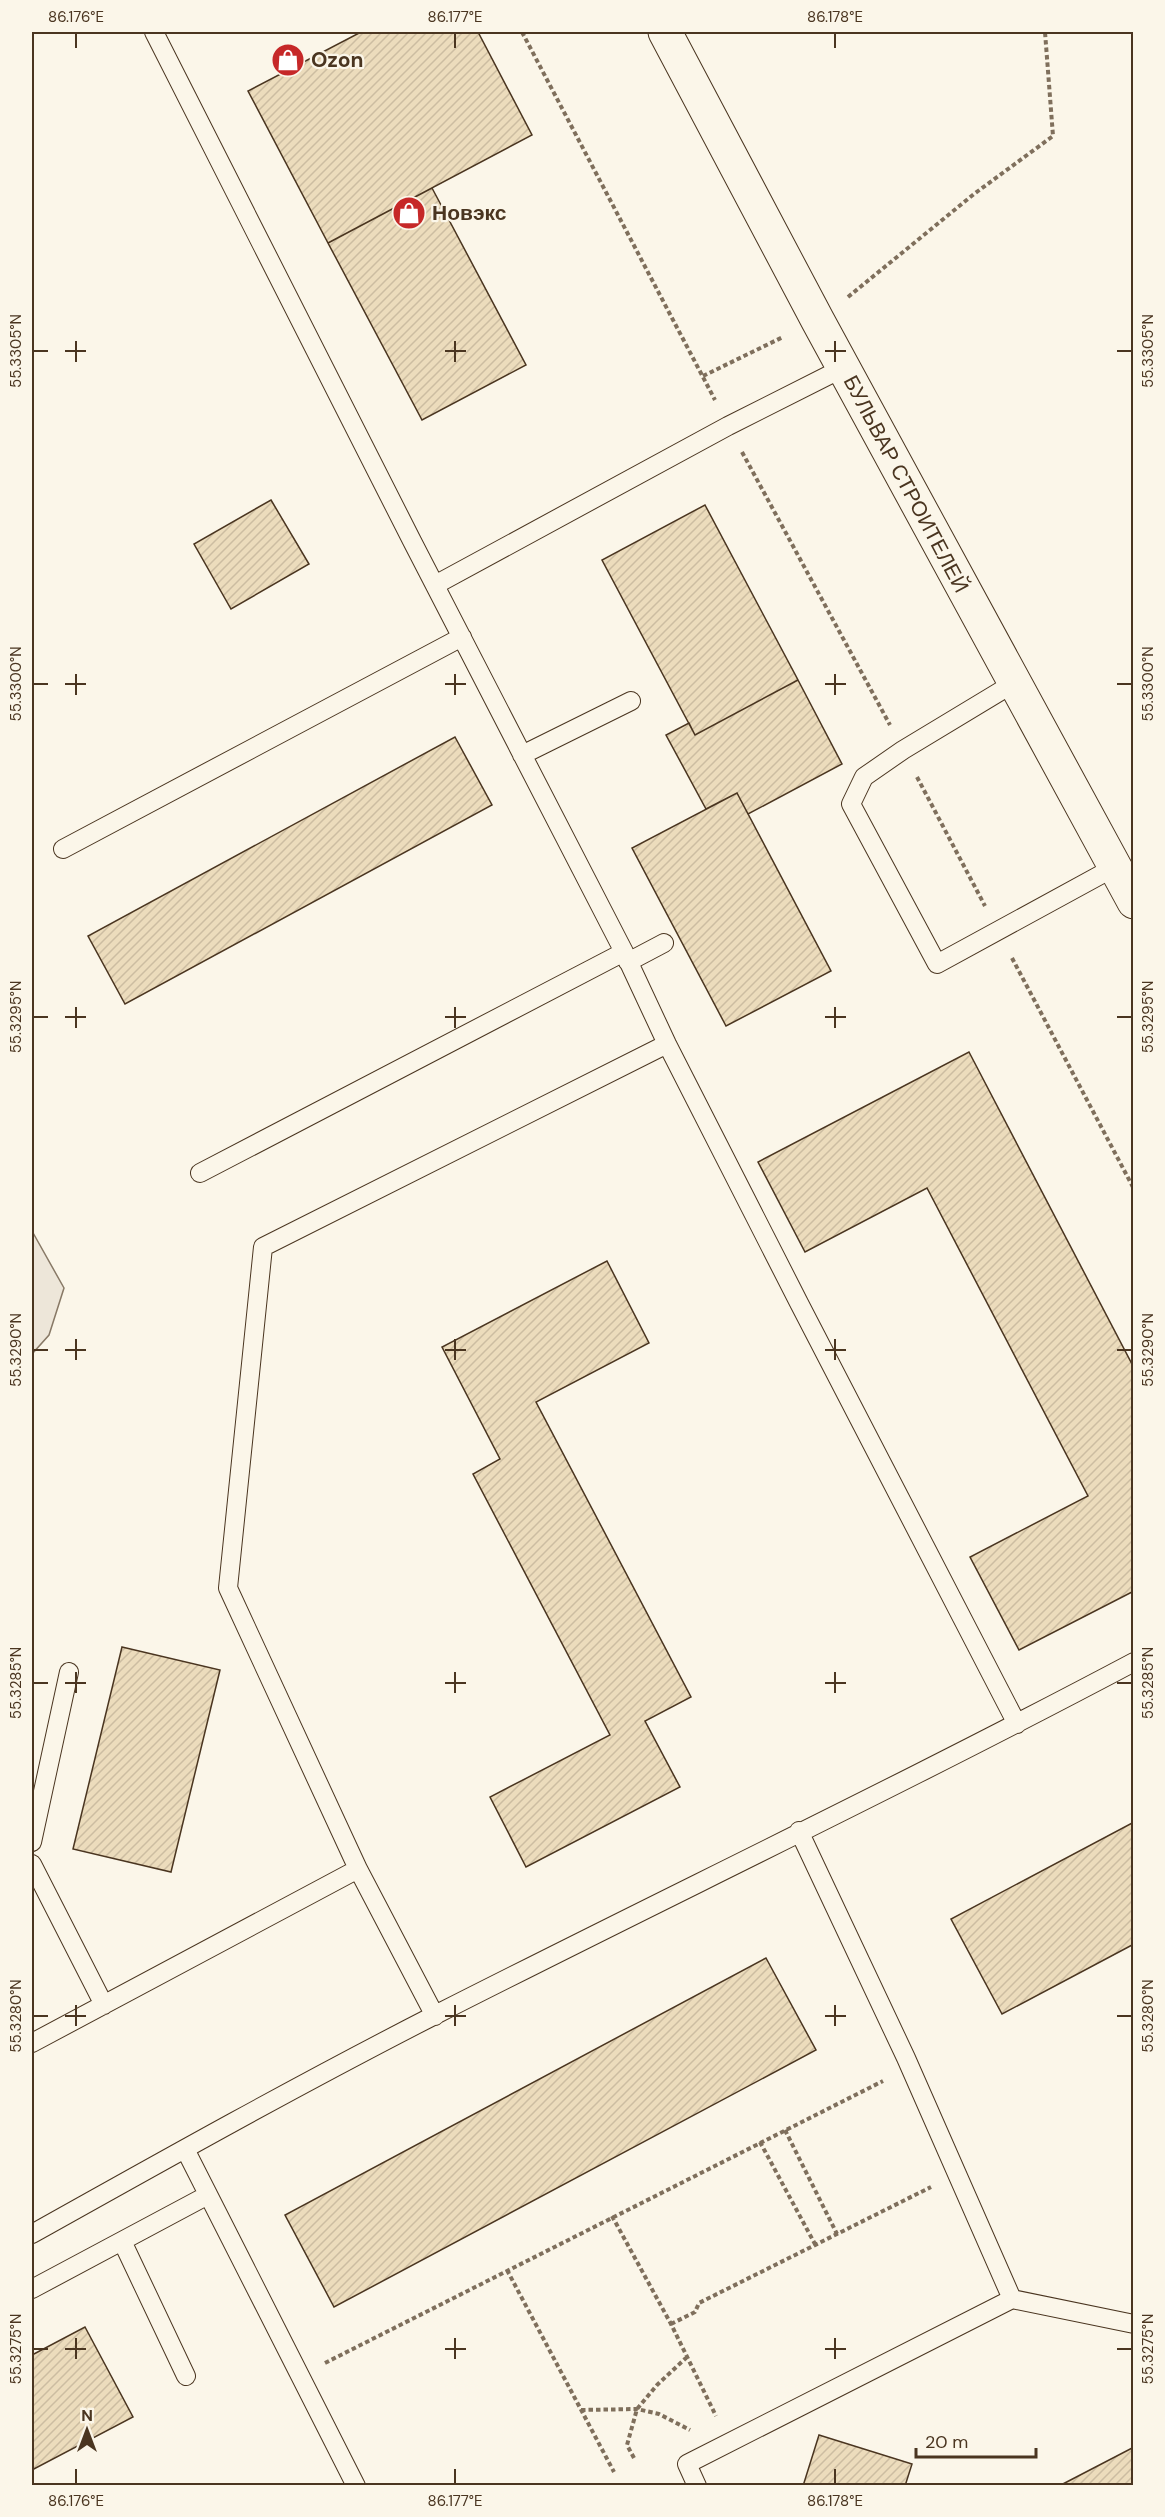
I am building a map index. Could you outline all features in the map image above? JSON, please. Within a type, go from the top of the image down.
[{"type":"street","name":"БУЛЬВАР СТРОИТЕЛЕЙ","points":[[665,32],[843,368],[1113,868],[1134,902]]},
{"type":"lane","points":[[154,32],[626,957],[667,1044],[1017,1724]]},
{"type":"lane","points":[[435,585],[728,426],[843,368]]},
{"type":"lane","points":[[63,849],[462,637]]},
{"type":"lane","points":[[1014,684],[903,750],[864,777],[851,804],[938,964],[1113,868]]},
{"type":"lane","points":[[522,755],[631,701]]},
{"type":"lane","points":[[200,1173],[626,957],[664,943]]},
{"type":"lane","points":[[435,2016],[357,1869],[228,1588],[263,1247],[667,1044]]},
{"type":"lane","points":[[32,2234],[185,2149],[435,2016],[799,1831],[1017,1724],[1134,1662]]},
{"type":"lane","points":[[32,1842],[69,1672]]},
{"type":"lane","points":[[799,1831],[910,2068],[1012,2299]]},
{"type":"lane","points":[[32,1864],[104,2005]]},
{"type":"lane","points":[[32,2043],[357,1869]]},
{"type":"lane","points":[[185,2149],[356,2486]]},
{"type":"lane","points":[[32,2289],[208,2195]]},
{"type":"lane","points":[[122,2241],[186,2376]]},
{"type":"lane","points":[[697,2486],[687,2464],[726,2436],[1012,2299],[1134,2324]]},
{"type":"path","points":[[522,32],[728,426],[903,750],[1134,1189]]},
{"type":"path","points":[[703,376],[734,359],[818,321],[974,194],[1053,136],[1045,32]]},
{"type":"path","points":[[300,2375],[910,2068]]},
{"type":"path","points":[[784,2130],[837,2234]]},
{"type":"path","points":[[760,2142],[816,2246]]},
{"type":"path","points":[[671,2324],[694,2312],[699,2303],[957,2174]]},
{"type":"path","points":[[581,2410],[637,2409],[659,2414],[702,2437],[726,2436],[671,2324],[612,2216]]},
{"type":"path","points":[[507,2270],[614,2472]]},
{"type":"path","points":[[634,2458],[627,2445],[637,2409],[657,2385],[687,2357]]},
{"type":"shaded area","points":[[32,1231],[64,1288],[49,1335],[32,1354]]},
{"type":"building","points":[[361,32],[478,32],[532,135],[328,243],[248,91]]},
{"type":"building","points":[[432,188],[526,365],[422,420],[328,243]]},
{"type":"building","points":[[271,500],[309,564],[231,609],[194,544]]},
{"type":"building","points":[[705,505],[798,680],[695,735],[602,560]]},
{"type":"building","points":[[798,680],[842,764],[748,814],[737,793],[706,809],[666,735],[689,723],[695,735]]},
{"type":"building","points":[[455,737],[492,805],[125,1004],[88,936]]},
{"type":"building","points":[[737,793],[831,971],[726,1026],[632,848]]},
{"type":"building","points":[[969,1052],[1134,1368],[1134,1591],[1019,1650],[970,1557],[1088,1496],[927,1188],[805,1252],[758,1162]]},
{"type":"building","points":[[607,1261],[649,1343],[536,1402],[691,1697],[645,1721],[680,1787],[526,1867],[490,1797],[610,1735],[473,1474],[500,1459],[442,1347]]},
{"type":"building","points":[[122,1647],[220,1670],[171,1872],[73,1849]]},
{"type":"building","points":[[1134,1822],[1134,1944],[1002,2014],[951,1919]]},
{"type":"building","points":[[766,1958],[816,2050],[334,2307],[285,2215]]},
{"type":"building","points":[[85,2327],[133,2417],[32,2470],[32,2355]]},
{"type":"building","points":[[819,2435],[912,2464],[905,2486],[803,2486]]},
{"type":"building","points":[[1134,2447],[1134,2486],[1059,2486]]},
{"type":"place","name":"Ozon","points":[[288,60]]},
{"type":"place","name":"Новэкс","points":[[409,213]]}]
